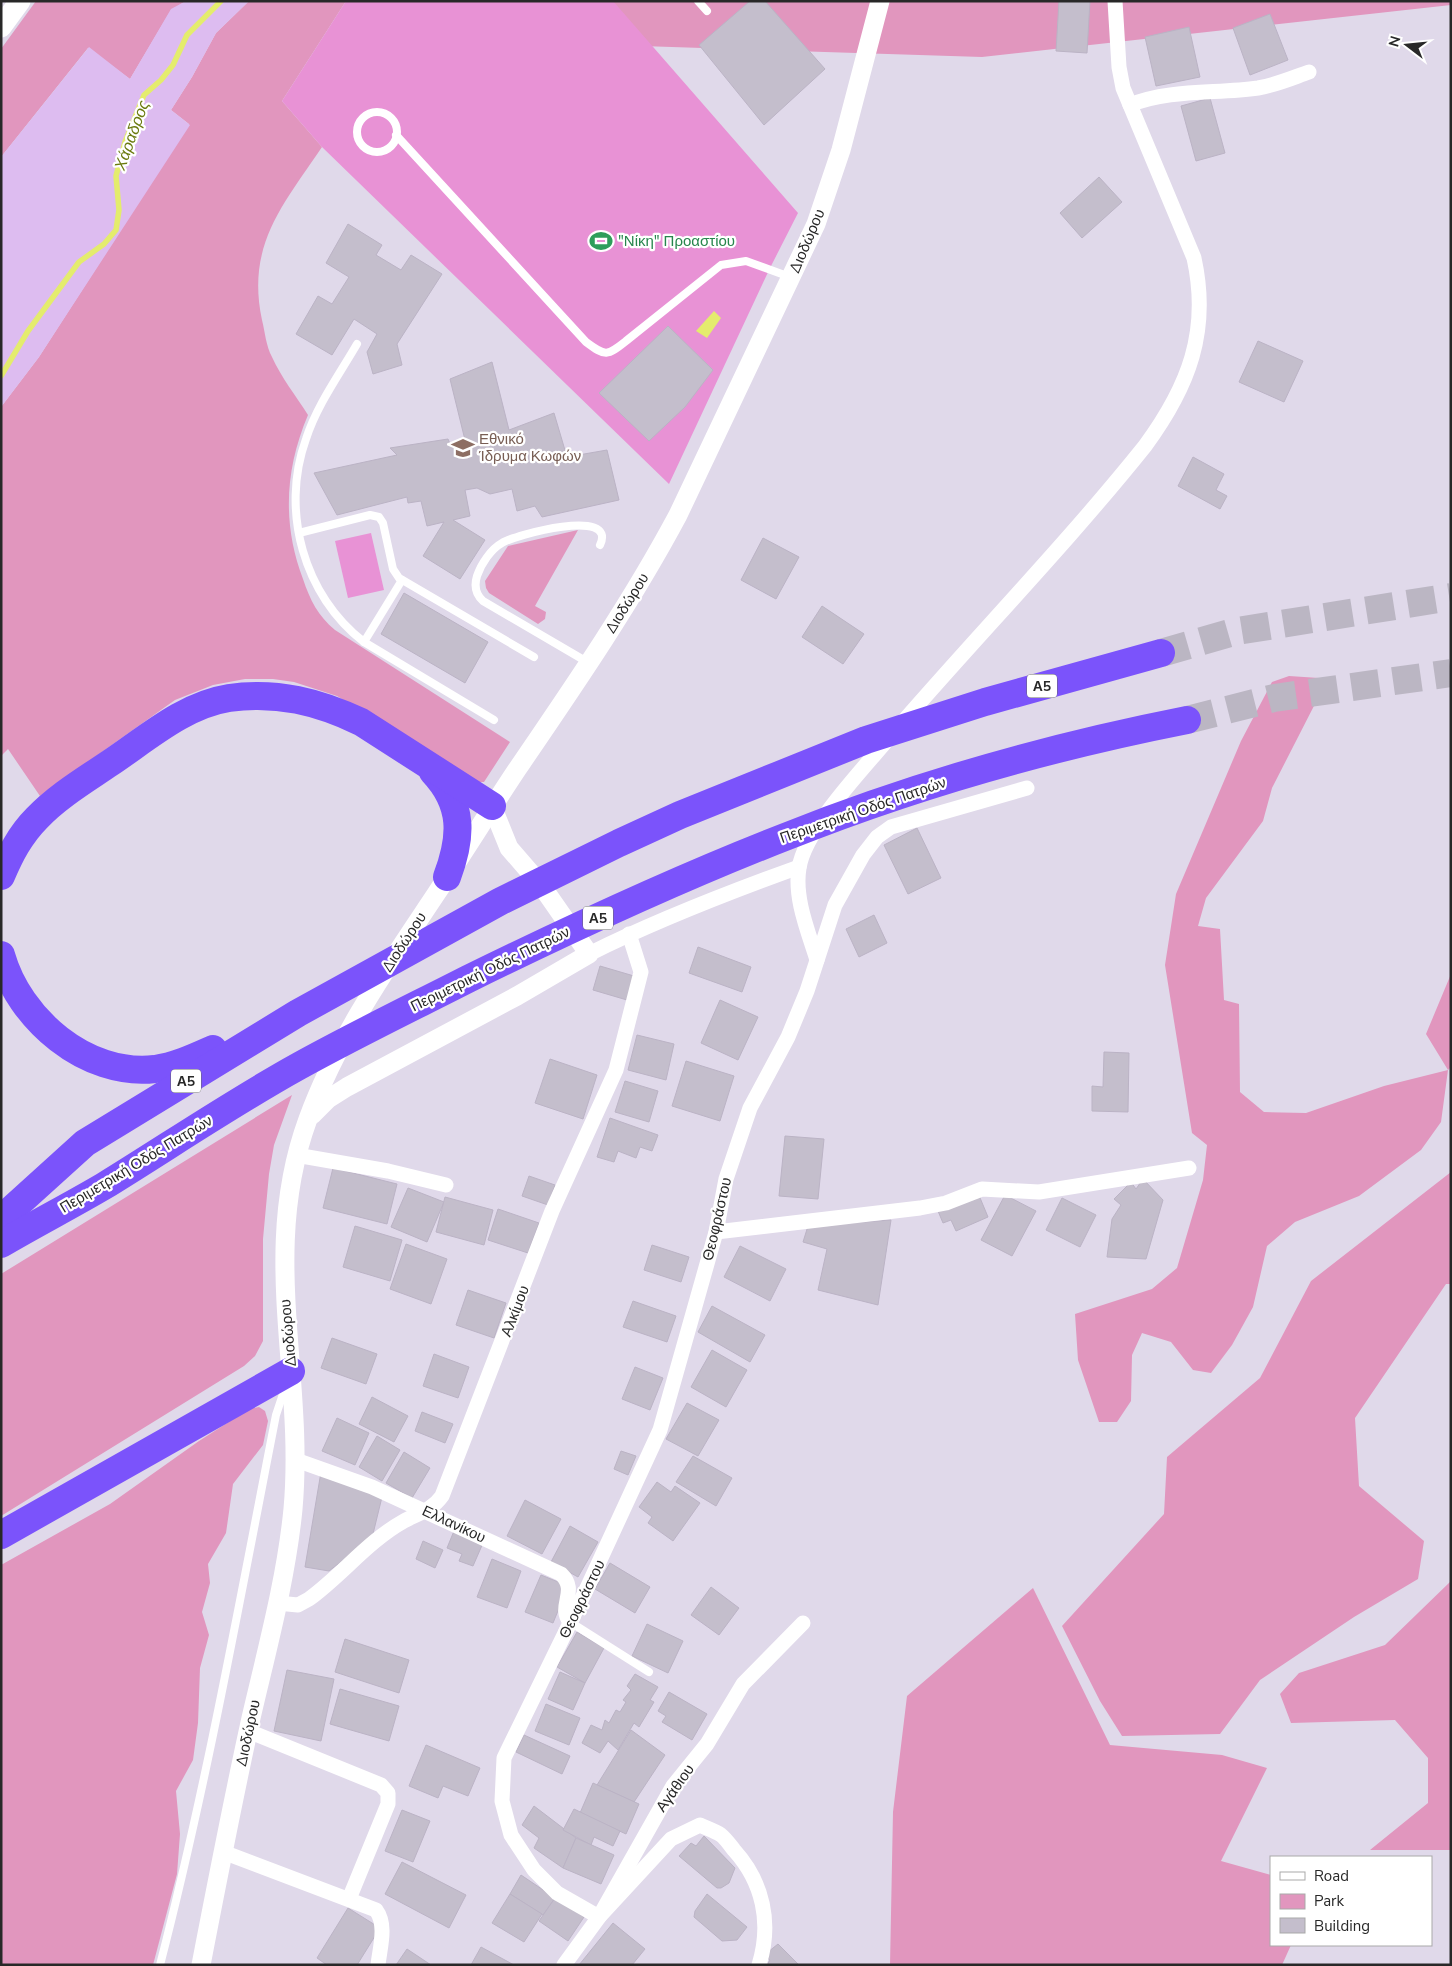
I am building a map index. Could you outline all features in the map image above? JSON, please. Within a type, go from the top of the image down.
[{"type":"highway","name":"Α5","points":[[1,1220],[85,1143],[298,1013],[501,901],[619,843],[680,815],[866,740],[923,721],[1161,653]]},
{"type":"highway","points":[[1,876],[10,854],[22,836],[36,818],[57,799],[168,724],[208,703],[251,696],[284,697],[318,704],[361,722],[492,806]]},
{"type":"highway","name":"Περιμετρική Οδός Πατρών","points":[[1,1244],[101,1188],[242,1098],[300,1065],[393,1016],[536,945],[660,890],[785,836],[966,774],[1021,758],[1187,720]]},
{"type":"highway","points":[[420,759],[448,791],[458,819],[456,852],[447,876]]},
{"type":"highway","points":[[1,955],[11,982],[33,1016],[47,1031],[76,1051],[117,1065],[146,1069],[172,1065],[298,1013]]},
{"type":"highway","points":[[1,1258],[82,1208],[101,1188]]},
{"type":"highway","points":[[1,1535],[291,1371]]},
{"type":"main road","points":[[1,27],[20,1]]},
{"type":"street","name":"Διοδώρου","points":[[201,1965],[248,1731],[290,1537],[296,1460],[284,1292],[283,1242],[285,1213],[296,1155],[308,1119],[323,1081],[358,1013],[492,806],[589,663],[655,559],[678,515],[816,224],[833,176],[880,1]]},
{"type":"street","points":[[817,960],[801,901],[799,867],[809,842],[832,807],[915,708],[1126,469],[1165,419],[1181,387],[1192,358],[1201,306],[1194,258],[1130,105],[1119,67],[1115,1]]},
{"type":"street","points":[[1130,105],[1148,99],[1267,86],[1309,72]]},
{"type":"street","name":"Θεοφράστου","points":[[599,1917],[557,1893],[534,1870],[511,1835],[502,1800],[504,1758],[660,1430],[716,1232],[726,1179],[743,1126],[750,1108],[788,1037],[835,905],[863,856],[877,837],[891,827],[1027,788]]},
{"type":"street","points":[[492,806],[509,848],[541,885],[588,954]]},
{"type":"street","points":[[308,1119],[328,1099],[347,1087],[516,996],[588,954],[629,934],[742,887],[799,867]]},
{"type":"street","name":"Αλκίμου","points":[[277,1603],[298,1604],[309,1599],[374,1542],[402,1522],[434,1506],[445,1489],[556,1204],[616,1070],[641,972],[629,934]]},
{"type":"street","points":[[296,1155],[388,1171],[446,1185]]},
{"type":"street","points":[[716,1232],[920,1208],[946,1202],[982,1188],[1040,1192],[1189,1168]]},
{"type":"street","name":"Ελλανίκου","points":[[296,1460],[352,1479],[562,1574],[568,1581],[570,1590],[566,1608],[566,1616],[570,1622]]},
{"type":"street","name":"Αγάθιου","points":[[564,1965],[599,1917],[673,1786],[707,1744],[743,1684],[803,1623]]},
{"type":"street","points":[[248,1731],[380,1785],[388,1793],[388,1804],[349,1899]]},
{"type":"street","points":[[599,1917],[671,1839],[700,1825],[720,1835],[748,1866],[759,1887],[766,1921],[764,1948],[759,1965]]},
{"type":"street","points":[[223,1852],[376,1910],[381,1917],[383,1926],[378,1965]]},
{"type":"lane","points":[[698,1],[707,11]]},
{"type":"lane","points":[[396,135],[390,146],[385,150],[373,152],[367,150],[358,140],[357,128],[364,116],[370,113],[383,113],[394,122],[396,135],[586,342],[606,354],[610,354],[626,342],[693,285],[721,265],[746,261],[792,278]]},
{"type":"lane","points":[[357,344],[311,425],[303,447],[296,487],[299,533],[306,561],[320,594],[342,623],[364,642],[494,720]]},
{"type":"lane","points":[[299,533],[370,516],[379,517],[383,523],[393,569],[402,580],[534,658]]},
{"type":"lane","points":[[589,663],[483,601],[476,592],[476,582],[478,572],[491,551],[508,540],[578,524],[591,527],[600,532],[602,538],[600,545]]},
{"type":"lane","points":[[364,642],[402,580]]},
{"type":"lane","points":[[160,1965],[189,1847],[224,1684],[276,1415],[291,1371]]},
{"type":"lane","points":[[570,1622],[649,1672]]},
{"type":"green space","points":[[36,1],[186,1],[171,10],[130,79],[88,48],[1,157],[1,49]]},
{"type":"green space","points":[[249,1],[346,1],[282,101],[322,147],[294,188],[271,227],[259,269],[258,293],[268,348],[280,372],[308,415],[300,435],[295,456],[289,497],[292,538],[296,558],[306,587],[319,613],[335,630],[510,742],[484,782],[478,782],[337,696],[294,682],[273,679],[245,679],[213,685],[175,700],[40,796],[8,749],[1,756],[1,407],[39,357],[189,124],[171,110],[216,33]]},
{"type":"green space","points":[[472,1],[1451,1],[1451,5],[982,57],[518,42]]},
{"type":"green space","points":[[578,530],[535,606],[546,612],[545,619],[538,624],[489,593],[485,581],[508,546]]},
{"type":"green space","points":[[1289,676],[1319,678],[1318,698],[1272,788],[1263,821],[1206,898],[1198,926],[1220,929],[1224,1000],[1239,1004],[1240,1092],[1264,1112],[1306,1113],[1384,1086],[1448,1070],[1441,1122],[1421,1150],[1359,1196],[1295,1222],[1267,1246],[1253,1307],[1232,1345],[1211,1373],[1193,1370],[1171,1342],[1142,1333],[1132,1355],[1131,1401],[1117,1422],[1099,1422],[1078,1360],[1075,1314],[1152,1289],[1177,1268],[1203,1180],[1207,1145],[1192,1133],[1165,965],[1176,894],[1241,741],[1272,682]]},
{"type":"green space","points":[[1451,974],[1451,1067],[1448,1070],[1426,1034]]},
{"type":"green space","points":[[292,1095],[274,1145],[269,1174],[263,1239],[263,1341],[255,1356],[244,1366],[1,1516],[1,1274]]},
{"type":"green space","points":[[1451,1172],[1451,1284],[1446,1284],[1355,1418],[1359,1486],[1424,1541],[1418,1579],[1354,1617],[1260,1680],[1220,1734],[1122,1736],[1100,1701],[1062,1626],[1164,1514],[1167,1457],[1260,1378],[1311,1281]]},
{"type":"green space","points":[[259,1407],[265,1411],[268,1421],[263,1445],[233,1484],[226,1533],[208,1564],[210,1583],[202,1612],[209,1635],[200,1668],[198,1723],[193,1760],[176,1791],[180,1834],[177,1874],[153,1965],[1,1965],[1,1565],[110,1504],[199,1441],[249,1409]]},
{"type":"green space","points":[[1451,1581],[1451,1850],[1370,1850],[1428,1803],[1428,1758],[1395,1720],[1291,1723],[1280,1694],[1299,1673],[1385,1645]]},
{"type":"green space","points":[[1033,1588],[1110,1745],[1222,1755],[1267,1768],[1221,1861],[1270,1875],[1270,1946],[1291,1946],[1282,1965],[890,1965],[893,1812],[907,1696]]},
{"type":"sand","points":[[186,1],[249,1],[216,33],[171,110],[190,125],[39,357],[1,407],[1,157],[89,47],[130,79],[171,9]]},
{"type":"shaded area","name":"\"Νίκη\" Προαστίου","points":[[346,1],[613,1],[798,213],[770,268],[669,484],[322,147],[282,101]]},
{"type":"shaded area","points":[[714,311],[721,318],[707,338],[696,331]]},
{"type":"shaded area","points":[[371,533],[384,590],[348,598],[335,541]]},
{"type":"building","points":[[750,1],[765,1],[825,69],[764,125],[699,45]]},
{"type":"building","points":[[1059,1],[1090,1],[1087,53],[1056,51]]},
{"type":"building","points":[[1270,14],[1288,60],[1250,75],[1233,28]]},
{"type":"building","points":[[1189,27],[1200,77],[1156,86],[1145,37]]},
{"type":"building","points":[[1210,98],[1225,153],[1196,161],[1181,106]]},
{"type":"building","points":[[1099,177],[1122,202],[1082,238],[1060,213]]},
{"type":"building","points":[[348,224],[382,245],[376,255],[401,270],[411,255],[442,274],[397,344],[402,365],[373,374],[367,352],[377,334],[354,319],[332,355],[296,334],[318,296],[332,304],[349,277],[326,263]]},
{"type":"building","points":[[668,326],[713,370],[685,407],[649,441],[599,393]]},
{"type":"building","points":[[1258,341],[1303,361],[1284,402],[1239,382]]},
{"type":"building","points":[[492,362],[509,430],[554,413],[567,457],[607,450],[619,500],[542,517],[535,506],[517,511],[512,489],[490,494],[477,488],[465,490],[470,516],[453,520],[485,540],[460,579],[423,556],[444,522],[427,526],[421,501],[408,503],[407,497],[337,515],[314,473],[397,455],[390,448],[448,439],[451,446],[465,440],[450,379]]},
{"type":"building","points":[[1193,457],[1224,474],[1216,490],[1227,496],[1220,509],[1178,486]]},
{"type":"building","points":[[763,538],[799,557],[776,599],[741,580]]},
{"type":"building","points":[[404,593],[488,642],[465,683],[381,634]]},
{"type":"building","points":[[822,606],[864,634],[843,664],[802,637]]},
{"type":"building","points":[[917,828],[941,878],[908,894],[884,845]]},
{"type":"building","points":[[874,915],[887,943],[859,957],[846,929]]},
{"type":"building","points":[[698,947],[751,967],[742,992],[689,973]]},
{"type":"building","points":[[600,966],[634,976],[627,1000],[593,990]]},
{"type":"building","points":[[720,1000],[758,1017],[738,1060],[701,1043]]},
{"type":"building","points":[[637,1035],[674,1044],[666,1080],[628,1070]]},
{"type":"building","points":[[1104,1052],[1129,1053],[1128,1112],[1092,1111],[1092,1086],[1103,1087]]},
{"type":"building","points":[[550,1059],[597,1075],[583,1119],[535,1103]]},
{"type":"building","points":[[686,1061],[734,1076],[720,1121],[672,1106]]},
{"type":"building","points":[[625,1081],[658,1091],[649,1122],[615,1112]]},
{"type":"building","points":[[610,1118],[658,1135],[652,1151],[640,1147],[636,1158],[618,1151],[614,1162],[597,1157]]},
{"type":"building","points":[[785,1136],[824,1139],[818,1199],[779,1196]]},
{"type":"building","points":[[333,1168],[397,1184],[387,1224],[323,1208]]},
{"type":"building","points":[[529,1176],[555,1185],[548,1205],[522,1196]]},
{"type":"building","points":[[1143,1179],[1163,1200],[1146,1259],[1107,1257],[1112,1219],[1121,1205],[1114,1199],[1131,1182],[1136,1189]]},
{"type":"building","points":[[408,1188],[444,1202],[427,1242],[391,1227]]},
{"type":"building","points":[[978,1193],[988,1217],[956,1231],[951,1220],[943,1223],[938,1211]]},
{"type":"building","points":[[1005,1195],[1036,1211],[1012,1256],[981,1240]]},
{"type":"building","points":[[445,1197],[493,1210],[484,1245],[436,1232]]},
{"type":"building","points":[[1062,1198],[1096,1215],[1080,1247],[1046,1230]]},
{"type":"building","points":[[498,1209],[539,1223],[528,1253],[488,1240]]},
{"type":"building","points":[[891,1220],[878,1305],[818,1290],[827,1249],[803,1242],[808,1226]]},
{"type":"building","points":[[355,1226],[402,1240],[390,1281],[343,1267]]},
{"type":"building","points":[[406,1244],[447,1259],[431,1304],[390,1289]]},
{"type":"building","points":[[652,1245],[689,1257],[681,1282],[644,1270]]},
{"type":"building","points":[[740,1246],[786,1269],[770,1301],[724,1277]]},
{"type":"building","points":[[468,1290],[506,1303],[494,1338],[456,1325]]},
{"type":"building","points":[[633,1301],[676,1316],[667,1342],[623,1327]]},
{"type":"building","points":[[712,1306],[765,1335],[750,1362],[698,1332]]},
{"type":"building","points":[[332,1338],[377,1354],[366,1384],[321,1368]]},
{"type":"building","points":[[712,1350],[747,1370],[726,1407],[691,1387]]},
{"type":"building","points":[[434,1354],[469,1367],[458,1398],[423,1386]]},
{"type":"building","points":[[635,1367],[663,1378],[650,1410],[622,1399]]},
{"type":"building","points":[[372,1397],[408,1416],[394,1442],[359,1424]]},
{"type":"building","points":[[687,1403],[719,1420],[698,1456],[666,1439]]},
{"type":"building","points":[[422,1412],[453,1424],[445,1443],[415,1431]]},
{"type":"building","points":[[337,1418],[369,1433],[355,1465],[322,1451]]},
{"type":"building","points":[[377,1436],[400,1450],[382,1481],[359,1467]]},
{"type":"building","points":[[621,1451],[636,1456],[628,1475],[614,1469]]},
{"type":"building","points":[[404,1452],[430,1468],[412,1498],[386,1483]]},
{"type":"building","points":[[693,1456],[732,1478],[716,1506],[676,1482]]},
{"type":"building","points":[[321,1472],[382,1497],[372,1538],[329,1571],[305,1567]]},
{"type":"building","points":[[657,1482],[671,1492],[675,1486],[700,1503],[673,1541],[648,1523],[652,1517],[639,1507]]},
{"type":"building","points":[[525,1500],[561,1519],[542,1554],[507,1536]]},
{"type":"building","points":[[570,1526],[598,1542],[578,1577],[551,1562]]},
{"type":"building","points":[[454,1531],[483,1543],[473,1566],[459,1561],[462,1554],[447,1548]]},
{"type":"building","points":[[423,1541],[443,1550],[435,1568],[416,1559]]},
{"type":"building","points":[[492,1559],[521,1571],[507,1608],[477,1597]]},
{"type":"building","points":[[610,1563],[650,1587],[635,1613],[595,1589]]},
{"type":"building","points":[[541,1575],[568,1586],[553,1623],[525,1612]]},
{"type":"building","points":[[711,1587],[739,1608],[719,1635],[691,1615]]},
{"type":"building","points":[[647,1624],[683,1641],[668,1673],[632,1656]]},
{"type":"building","points":[[577,1632],[604,1648],[585,1683],[557,1667]]},
{"type":"building","points":[[345,1639],[409,1660],[399,1693],[335,1672]]},
{"type":"building","points":[[287,1670],[334,1679],[321,1741],[274,1731]]},
{"type":"building","points":[[560,1672],[585,1683],[573,1710],[548,1699]]},
{"type":"building","points":[[635,1674],[658,1687],[650,1700],[654,1702],[639,1727],[634,1723],[618,1750],[608,1741],[600,1753],[582,1743],[591,1725],[602,1730],[605,1720],[609,1723],[616,1710],[620,1712],[626,1702],[623,1700],[631,1690],[627,1686]]},
{"type":"building","points":[[340,1689],[399,1706],[389,1741],[330,1724]]},
{"type":"building","points":[[669,1692],[707,1714],[692,1740],[662,1722],[666,1716],[658,1711]]},
{"type":"building","points":[[546,1704],[580,1718],[569,1745],[535,1731]]},
{"type":"building","points":[[631,1730],[665,1755],[634,1802],[597,1785]]},
{"type":"building","points":[[524,1735],[570,1756],[562,1774],[516,1752]]},
{"type":"building","points":[[426,1745],[480,1768],[468,1796],[443,1786],[438,1798],[409,1786]]},
{"type":"building","points":[[593,1783],[639,1804],[626,1834],[580,1813]]},
{"type":"building","points":[[534,1806],[576,1838],[563,1868],[534,1848],[539,1838],[522,1825]]},
{"type":"building","points":[[574,1809],[620,1831],[613,1846],[594,1837],[591,1845],[563,1830]]},
{"type":"building","points":[[402,1810],[430,1821],[413,1862],[385,1851]]},
{"type":"building","points":[[704,1836],[735,1868],[729,1883],[721,1888],[717,1888],[679,1856],[691,1843],[696,1846]]},
{"type":"building","points":[[576,1838],[614,1855],[601,1884],[563,1868]]},
{"type":"building","points":[[402,1862],[466,1895],[449,1928],[385,1894]]},
{"type":"building","points":[[521,1875],[555,1898],[543,1915],[510,1894]]},
{"type":"building","points":[[510,1894],[542,1914],[524,1942],[492,1923]]},
{"type":"building","points":[[707,1894],[747,1927],[737,1940],[722,1941],[694,1917],[695,1911]]},
{"type":"building","points":[[555,1898],[584,1917],[568,1941],[539,1921]]},
{"type":"building","points":[[348,1908],[380,1928],[357,1965],[327,1965],[317,1958]]},
{"type":"building","points":[[613,1923],[645,1949],[632,1965],[579,1965]]},
{"type":"building","points":[[778,1944],[799,1965],[769,1965],[770,1960],[766,1957],[768,1952]]},
{"type":"building","points":[[481,1947],[514,1965],[471,1965]]},
{"type":"building","points":[[407,1949],[431,1965],[396,1965]]},
{"type":"waterway","name":"Χάραδρος","points":[[1,376],[28,331],[79,262],[104,244],[116,230],[119,210],[116,176],[125,142],[144,95],[161,80],[173,65],[187,35],[221,1]]},
{"type":"tunnel","points":[[1161,653],[1237,631],[1451,597]]},
{"type":"tunnel","points":[[1187,720],[1274,698],[1451,673]]},
{"type":"place","name":"\"Νίκη\" Προαστίου","points":[[601,241]]},
{"type":"place","name":"Εθνικό Ίδρυμα Κωφών","points":[[463,448]]}]
